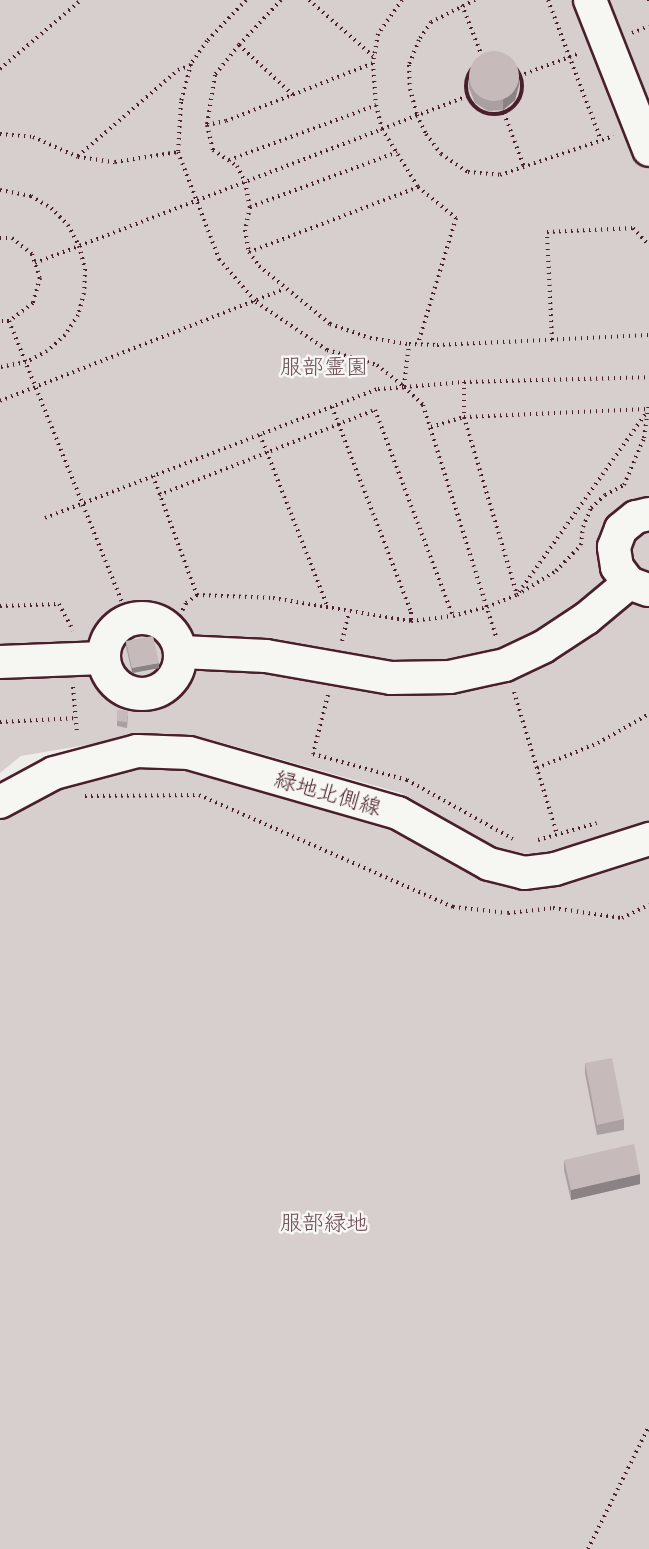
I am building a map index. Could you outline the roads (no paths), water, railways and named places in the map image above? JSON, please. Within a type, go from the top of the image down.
[{"type":"street","points":[[590,0],[645,138]]},
{"type":"street","points":[[0,662],[87,659],[110,635],[129,620],[153,619],[177,641],[391,678],[450,677],[505,665],[543,647],[639,586],[616,567],[614,547],[621,529],[636,517],[649,514]]},
{"type":"street","points":[[87,659],[111,681],[131,694],[158,693],[177,674],[177,641]]},
{"type":"street","name":"緑地北側線","points":[[0,802],[54,773],[137,751],[189,753],[399,813],[489,864],[524,873],[555,869],[649,839]]},
{"type":"park label","name":"服部霊園","points":[[324,367]]},
{"type":"park label","name":"服部緑地","points":[[324,1223]]}]
